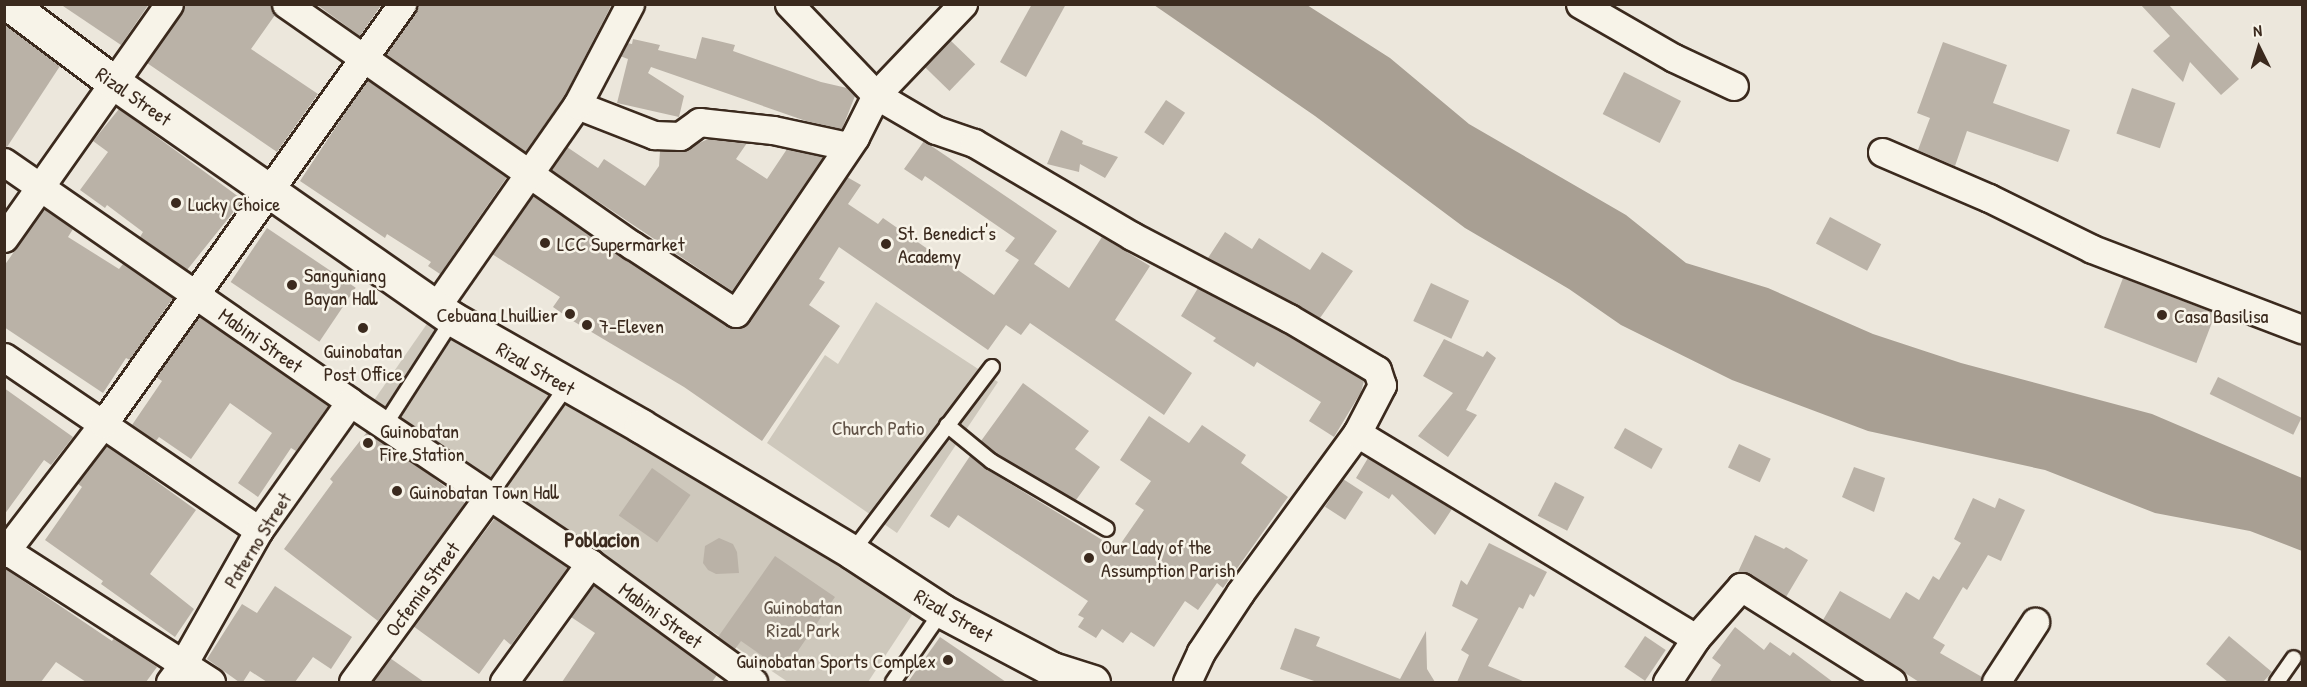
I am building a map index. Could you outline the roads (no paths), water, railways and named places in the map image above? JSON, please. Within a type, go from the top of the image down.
[{"type":"main road","name":"Rizal Street","points":[[9,4],[113,82],[445,313],[567,386],[641,426],[852,552],[1048,676],[1093,682]]},
{"type":"street","points":[[4,238],[169,4]]},
{"type":"street","points":[[286,4],[530,174],[736,313],[855,137],[876,95],[963,4]]},
{"type":"street","points":[[211,682],[176,674],[5,551],[103,424],[402,4]]},
{"type":"street","points":[[445,313],[530,174],[577,105],[630,4]]},
{"type":"street","points":[[789,4],[876,95],[936,130],[974,143],[1132,236],[1365,360],[1377,370],[1382,385],[1357,433],[1240,593],[1201,652],[1187,682]]},
{"type":"street","points":[[1580,4],[1674,58],[1734,86]]},
{"type":"street","points":[[577,105],[654,135],[680,136],[699,122],[773,130],[847,146]]},
{"type":"street","points":[[1882,152],[1989,198],[2092,249],[2302,329]]},
{"type":"street","name":"Mabini Street","points":[[4,162],[351,402],[386,423],[590,563],[738,678]]},
{"type":"street","points":[[4,357],[259,530]]},
{"type":"street","name":"Paterno Street","points":[[176,674],[259,530],[351,402]]},
{"type":"street","points":[[1357,433],[1696,638]]},
{"type":"street","name":"Ocfemia Street","points":[[353,682],[490,495]]},
{"type":"street","points":[[504,682],[590,563]]},
{"type":"street","points":[[1667,682],[1696,638],[1741,587],[1892,682]]},
{"type":"street","points":[[1996,682],[2035,622]]},
{"type":"lane","points":[[386,423],[445,313]]},
{"type":"lane","points":[[852,552],[992,368]]},
{"type":"lane","points":[[490,495],[567,386]]},
{"type":"lane","points":[[947,425],[991,461],[1107,529]]},
{"type":"lane","points":[[892,682],[942,611]]},
{"type":"lane","points":[[2277,682],[2294,658]]},
{"type":"place","name":"Lucky Choice","points":[[176,203]]},
{"type":"place","name":"LCC Supermarket","points":[[545,243]]},
{"type":"place","name":"St. Benedict's Academy","points":[[886,244]]},
{"type":"place","name":"Sanguniang Bayan Hall","points":[[292,285]]},
{"type":"place","name":"Cebuana Lhuillier","points":[[570,314]]},
{"type":"place","name":"Casa Basilisa","points":[[2162,315]]},
{"type":"place","name":"7-Eleven","points":[[587,325]]},
{"type":"place","name":"Guinobatan Post Office","points":[[363,328]]},
{"type":"place","name":"Guinobatan Fire Station","points":[[368,443]]},
{"type":"place","name":"Guinobatan Town Hall","points":[[397,491]]},
{"type":"place","name":"Our Lady of the Assumption Parish","points":[[1089,558]]},
{"type":"place","name":"Guinobatan Sports Complex","points":[[948,660]]},
{"type":"district","name":"Poblacion","points":[[602,540]]},
{"type":"park label","name":"Church Patio","points":[[878,427]]},
{"type":"park label","name":"Guinobatan Rizal Park","points":[[803,618]]}]
